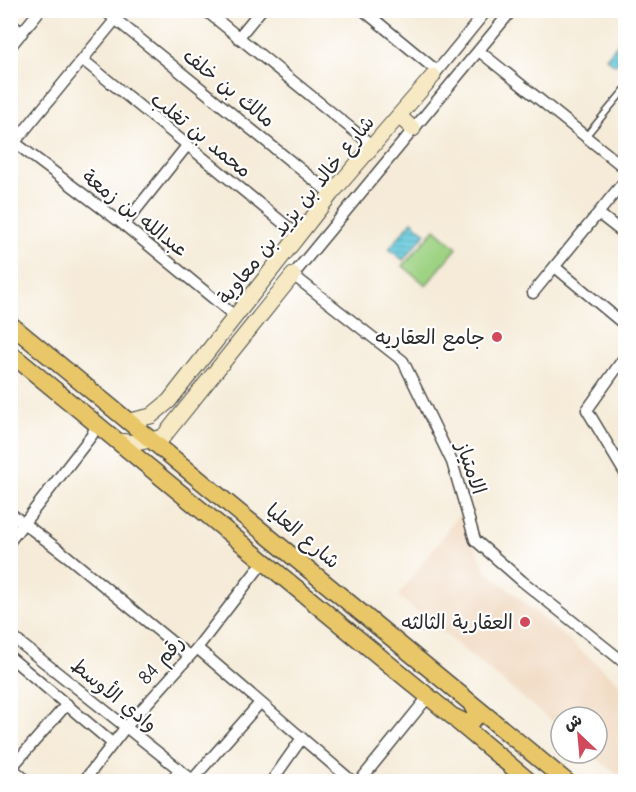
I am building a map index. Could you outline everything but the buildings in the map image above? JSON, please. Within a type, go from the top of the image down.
[{"type":"main road","name":"شارع خالد بن يزيد بن معاوية","points":[[129,421],[151,416],[169,401],[331,194],[374,147],[435,73]]},
{"type":"main road","points":[[399,116],[413,129]]},
{"type":"main road","name":"شارع خالد بن يزيد بن معاوية","points":[[152,440],[163,437],[293,275]]},
{"type":"main road","name":"شارع العليا","points":[[10,324],[474,708],[567,782]]},
{"type":"main road","points":[[10,353],[530,782]]},
{"type":"main road","points":[[169,401],[172,410],[182,413]]},
{"type":"main road","points":[[118,441],[137,443],[152,440]]},
{"type":"main road","points":[[452,716],[468,724],[477,716],[474,708]]},
{"type":"street","points":[[10,47],[40,10]]},
{"type":"street","name":"مالك بن خلف","points":[[104,10],[331,194]]},
{"type":"street","points":[[205,10],[374,147]]},
{"type":"street","points":[[238,38],[261,10]]},
{"type":"street","points":[[363,10],[435,73]]},
{"type":"street","name":"شارع خالد بن يزيد بن معاوية","points":[[435,73],[487,10]]},
{"type":"street","name":"شارع خالد بن يزيد بن معاوية","points":[[293,275],[512,10]]},
{"type":"street","points":[[13,141],[115,20]]},
{"type":"street","points":[[10,23],[22,33]]},
{"type":"street","points":[[478,51],[626,169]]},
{"type":"street","name":"محمد بن تغلب","points":[[82,60],[186,147],[299,236]]},
{"type":"street","name":"عبدالله بن زمعة","points":[[13,141],[124,225],[236,317]]},
{"type":"street","points":[[124,225],[186,147]]},
{"type":"street","points":[[533,293],[626,179]]},
{"type":"street","points":[[599,214],[626,235]]},
{"type":"street","points":[[555,267],[626,326]]},
{"type":"street","name":"الامتياز","points":[[293,275],[403,361],[452,462],[475,540],[522,581],[626,664]]},
{"type":"street","points":[[626,356],[587,410],[626,475]]},
{"type":"street","points":[[10,542],[92,435],[97,423]]},
{"type":"street","points":[[10,513],[193,652],[302,738],[353,782]]},
{"type":"street","name":"رقم 84","points":[[83,782],[112,743],[193,652],[264,561]]},
{"type":"street","name":"وادي الأوسط","points":[[10,635],[125,728],[194,780]]},
{"type":"street","name":"وادي الأوسط","points":[[11,659],[112,743]]},
{"type":"street","points":[[359,782],[428,697]]},
{"type":"street","points":[[28,782],[11,766],[67,704]]},
{"type":"street","points":[[194,780],[259,704]]},
{"type":"street","points":[[271,782],[302,738]]},
{"type":"street","points":[[170,782],[180,770]]},
{"type":"lane","points":[[586,136],[626,88]]},
{"type":"shaded area","name":"العقارية الثالثه","points":[[460,513],[486,570],[625,688],[625,781],[605,765],[609,765],[609,705],[549,705],[549,719],[398,596]]},
{"type":"green space","points":[[435,229],[457,248],[426,285],[403,266]]},
{"type":"water","points":[[620,41],[625,46],[625,52],[615,65],[606,58]]},
{"type":"water","points":[[412,221],[426,233],[403,260],[389,249]]},
{"type":"place","name":"جامع العقاريه","points":[[497,337]]},
{"type":"place","name":"العقارية الثالثه","points":[[525,622]]}]
